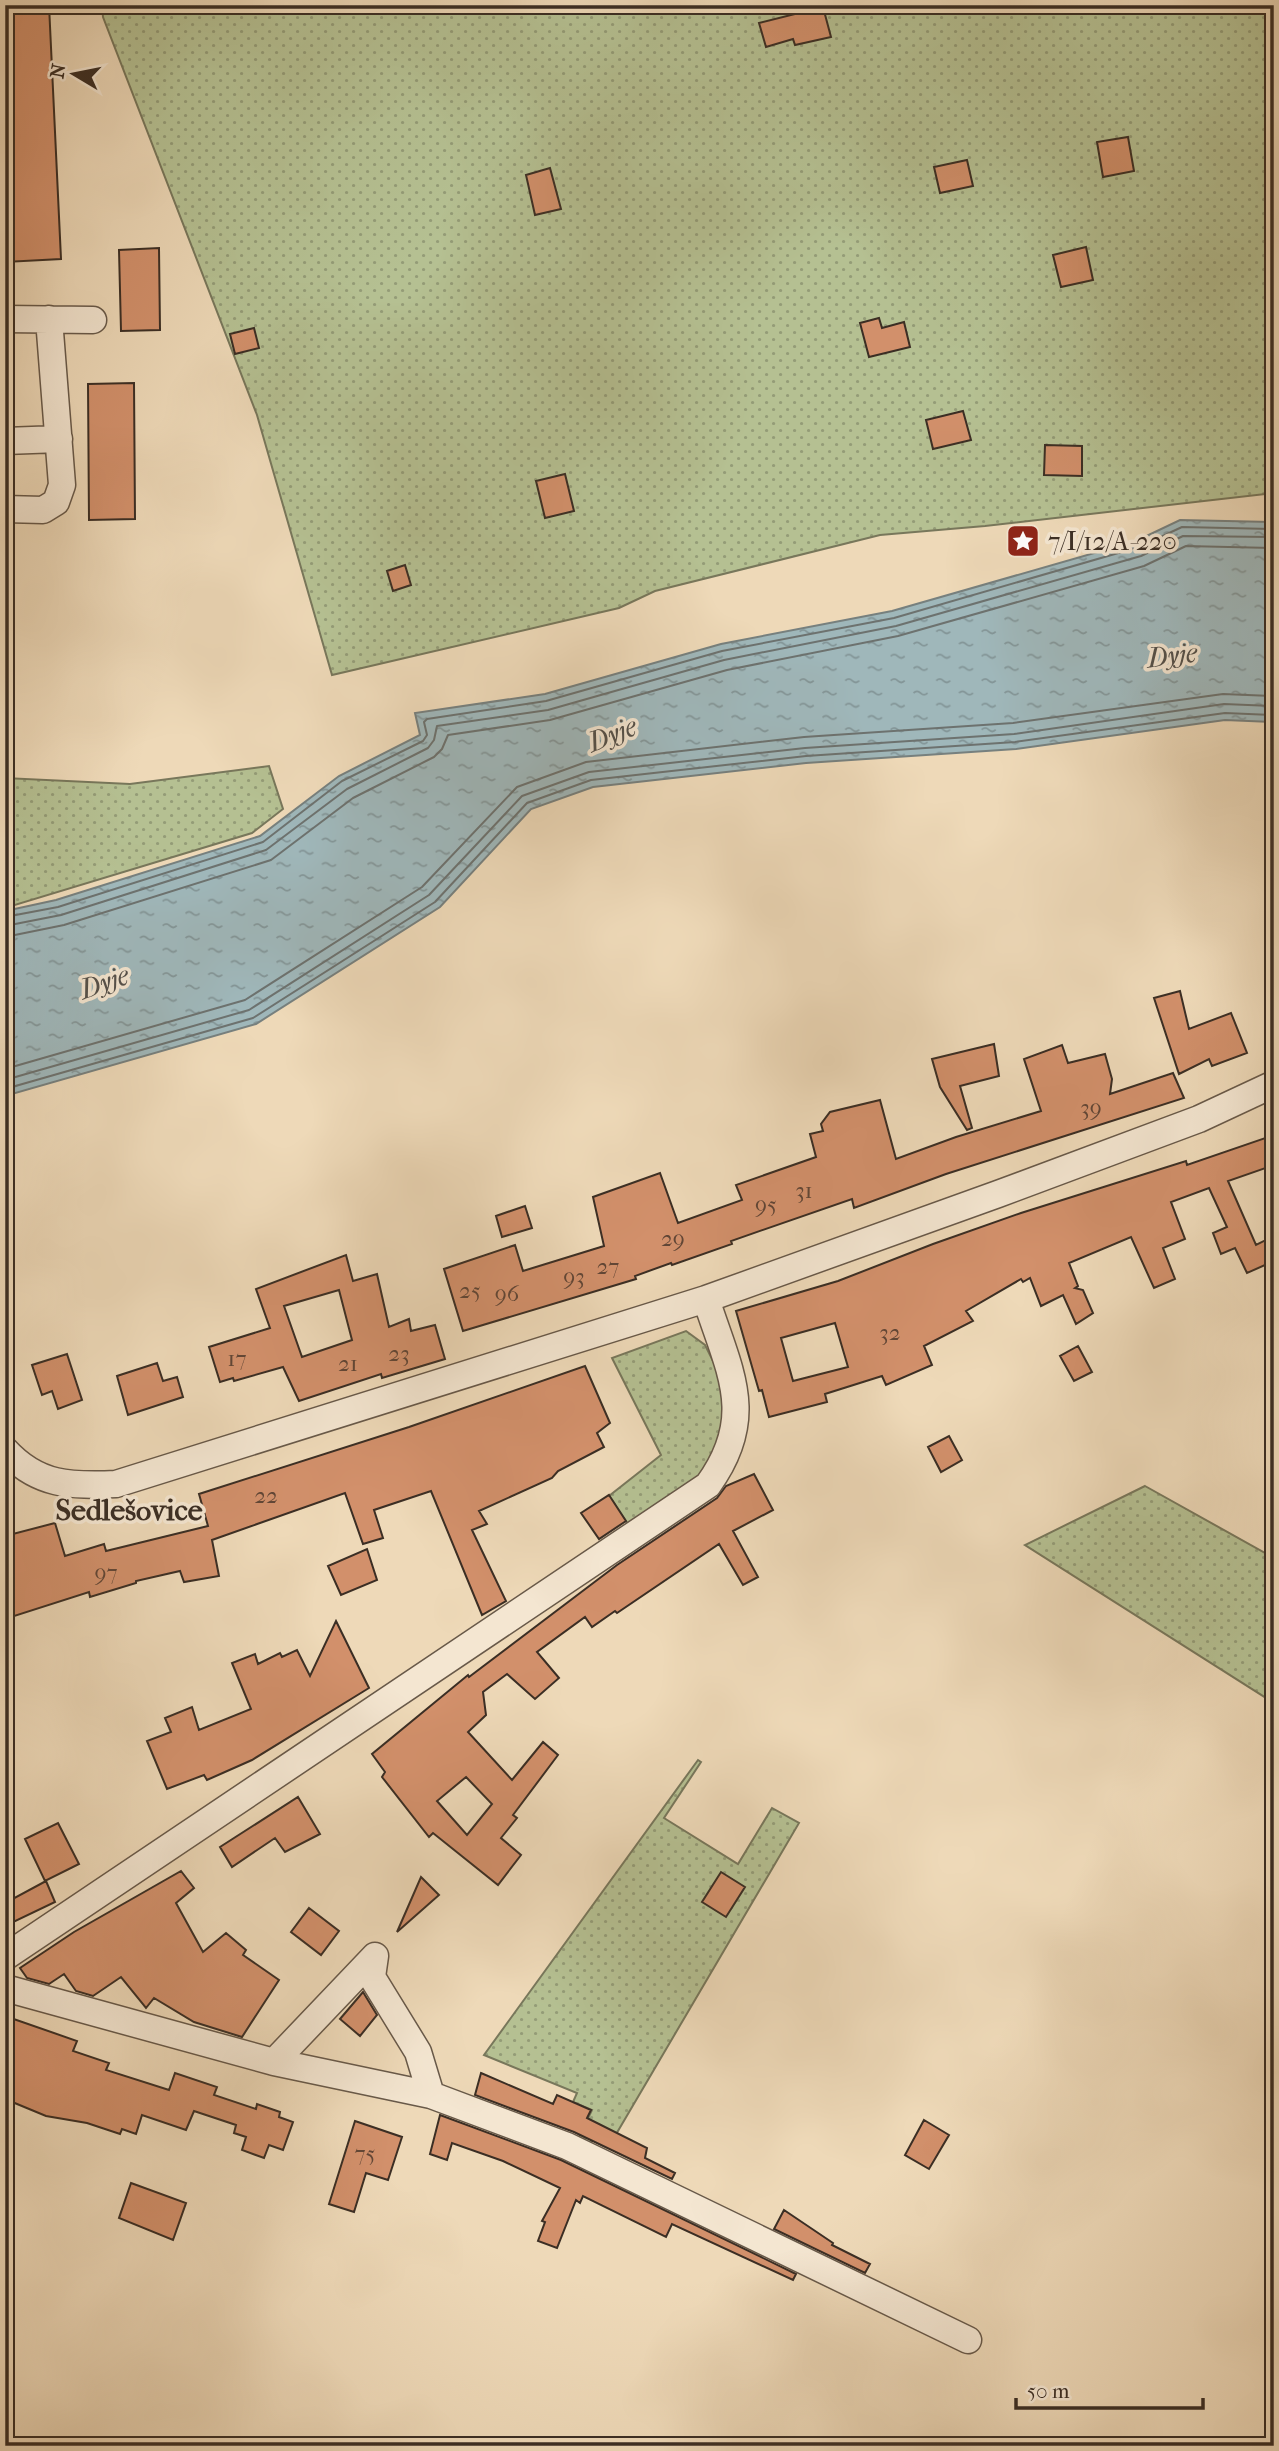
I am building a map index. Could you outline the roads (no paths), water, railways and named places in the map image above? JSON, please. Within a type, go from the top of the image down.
[{"type":"street","points":[[5,319],[93,320]]},
{"type":"street","points":[[5,509],[43,510],[57,502],[62,485],[49,319]]},
{"type":"street","points":[[5,440],[59,439]]},
{"type":"street","points":[[10,1465],[48,1480],[77,1485],[116,1484],[706,1298],[1199,1119],[1274,1084]]},
{"type":"street","points":[[5,1957],[708,1485],[722,1466],[731,1446],[736,1421],[735,1388],[706,1298]]},
{"type":"street","points":[[274,2062],[375,1956],[372,1977],[418,2052],[431,2095]]},
{"type":"street","points":[[5,1988],[274,2062],[431,2095],[567,2146],[968,2340]]},
{"type":"water","name":"Dyje","points":[[1180,520],[1274,522],[1274,722],[1225,720],[1016,749],[806,763],[593,787],[531,809],[440,907],[256,1024],[5,1096],[5,911],[56,900],[260,836],[339,776],[420,735],[415,713],[545,694],[721,644],[892,611],[1136,541]]},
{"type":"place","name":"7/I/12/A-220","points":[[1023,541]]},
{"type":"district","name":"Sedlešovice","points":[[129,1510]]}]
